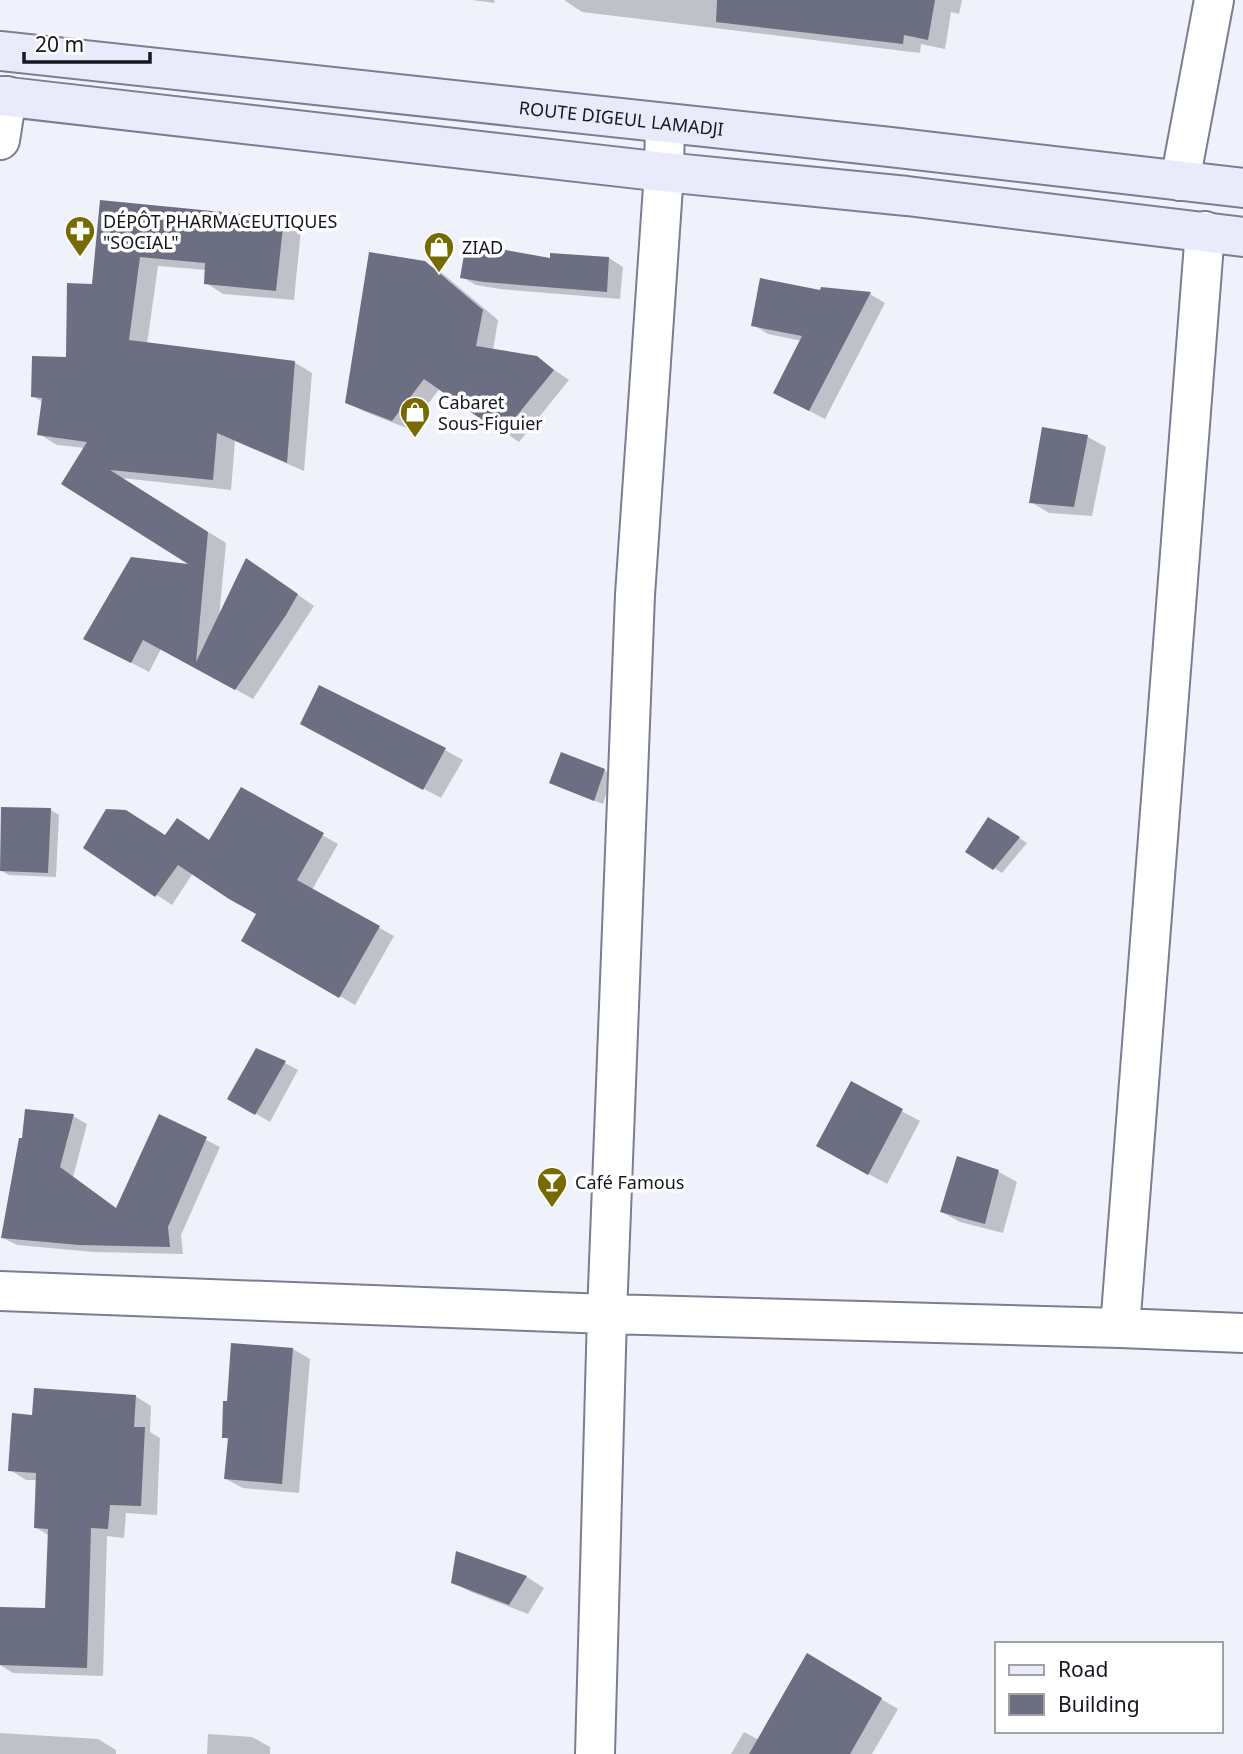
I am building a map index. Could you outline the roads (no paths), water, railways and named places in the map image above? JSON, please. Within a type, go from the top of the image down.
[{"type":"main road","name":"ROUTE DIGEUL LAMADJI","points":[[0,51],[1243,188]]},
{"type":"main road","points":[[3,96],[664,172],[907,196],[1243,237]]},
{"type":"street","points":[[1180,181],[1214,0]]},
{"type":"street","points":[[0,141],[3,96]]},
{"type":"street","points":[[595,1754],[607,1314],[635,595],[664,172],[665,123]]},
{"type":"street","points":[[1120,1328],[1205,232]]},
{"type":"street","points":[[0,1291],[607,1314],[1243,1333]]},
{"type":"place","name":"DÉPÔT PHARMACEUTIQUES \"SOCIAL\"","points":[[80,258]]},
{"type":"place","name":"ZIAD","points":[[439,274]]},
{"type":"place","name":"Cabaret Sous-Figuier","points":[[415,439]]},
{"type":"place","name":"Café Famous","points":[[552,1209]]}]
